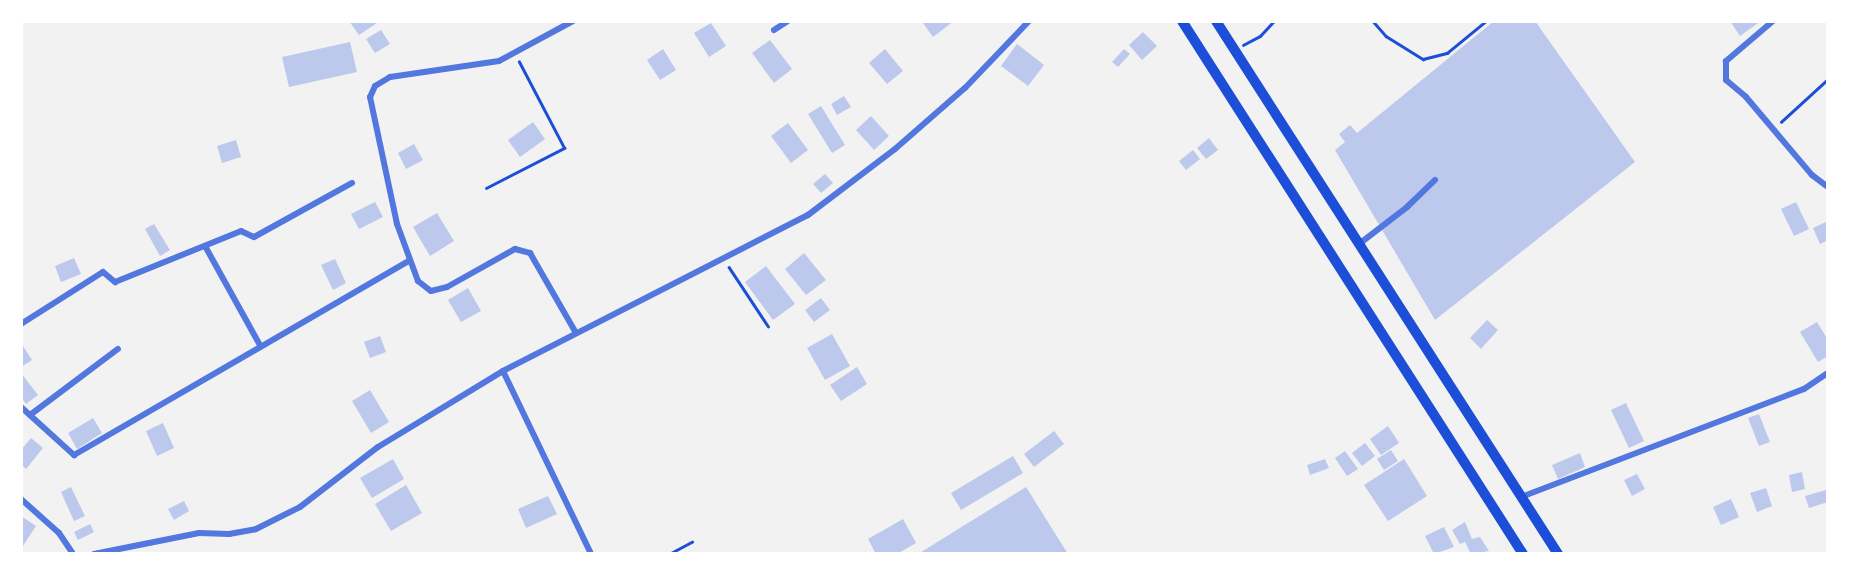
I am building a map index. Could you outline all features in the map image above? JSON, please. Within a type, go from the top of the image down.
[{"type":"highway","points":[[1182,21],[1523,554]]},
{"type":"highway","points":[[1216,21],[1558,554]]},
{"type":"street","points":[[573,21],[499,61],[390,78],[375,86],[370,97],[397,224],[418,281],[431,291],[447,287],[515,249],[530,253],[576,333]]},
{"type":"street","points":[[774,30],[788,21]]},
{"type":"street","points":[[93,554],[199,533],[229,534],[256,529],[300,507],[378,447],[503,371],[808,215],[895,149],[965,88],[1028,21]]},
{"type":"street","points":[[1773,21],[1726,61],[1726,80],[1746,97],[1812,175],[1828,187]]},
{"type":"street","points":[[1359,244],[1407,207],[1435,180]]},
{"type":"street","points":[[21,324],[103,272],[115,282],[242,231],[254,237],[352,183]]},
{"type":"street","points":[[205,246],[261,346]]},
{"type":"street","points":[[21,407],[74,455],[411,260]]},
{"type":"street","points":[[30,415],[118,349]]},
{"type":"street","points":[[503,371],[592,554]]},
{"type":"street","points":[[1521,497],[1804,389],[1828,373]]},
{"type":"street","points":[[21,499],[59,533],[73,554]]},
{"type":"path","points":[[1234,50],[1260,36],[1275,21]]},
{"type":"path","points":[[1373,21],[1385,36],[1423,60],[1447,53],[1486,21]]},
{"type":"path","points":[[486,188],[564,148],[514,53]]},
{"type":"path","points":[[1773,129],[1828,79]]},
{"type":"path","points":[[723,258],[768,326]]},
{"type":"path","points":[[669,554],[692,542]]},
{"type":"building","points":[[349,21],[380,21],[359,35]]},
{"type":"building","points":[[954,21],[933,37],[923,23]]},
{"type":"building","points":[[1494,21],[1535,21],[1635,162],[1435,320],[1335,150],[1345,142],[1339,134],[1350,125],[1357,133]]},
{"type":"building","points":[[1730,21],[1761,21],[1740,36]]},
{"type":"building","points":[[711,23],[726,46],[709,57],[694,33]]},
{"type":"building","points":[[381,30],[390,44],[375,53],[366,39]]},
{"type":"building","points":[[1143,32],[1157,46],[1142,60],[1129,45]]},
{"type":"building","points":[[770,40],[792,69],[774,83],[752,53]]},
{"type":"building","points":[[350,42],[357,72],[289,87],[282,57]]},
{"type":"building","points":[[1017,44],[1044,65],[1028,86],[1001,66]]},
{"type":"building","points":[[663,49],[676,70],[660,80],[647,60]]},
{"type":"building","points":[[885,49],[903,71],[887,84],[869,63]]},
{"type":"building","points":[[1124,49],[1130,54],[1118,67],[1112,62]]},
{"type":"building","points":[[844,96],[851,107],[837,115],[831,104]]},
{"type":"building","points":[[821,106],[845,145],[832,153],[808,114]]},
{"type":"building","points":[[871,116],[889,136],[874,150],[856,130]]},
{"type":"building","points":[[533,122],[545,139],[520,157],[508,140]]},
{"type":"building","points":[[788,123],[808,150],[791,163],[771,136]]},
{"type":"building","points":[[1209,138],[1218,150],[1206,159],[1197,148]]},
{"type":"building","points":[[236,140],[241,157],[222,163],[217,146]]},
{"type":"building","points":[[414,144],[423,160],[406,169],[398,153]]},
{"type":"building","points":[[1193,150],[1200,159],[1186,170],[1179,161]]},
{"type":"building","points":[[825,174],[833,183],[821,193],[813,184]]},
{"type":"building","points":[[375,202],[383,217],[359,229],[351,214]]},
{"type":"building","points":[[1796,202],[1809,229],[1794,236],[1781,209]]},
{"type":"building","points":[[437,213],[454,241],[430,256],[413,227]]},
{"type":"building","points":[[1828,221],[1828,240],[1820,244],[1813,228]]},
{"type":"building","points":[[154,224],[170,250],[160,256],[145,229]]},
{"type":"building","points":[[804,253],[826,280],[806,295],[785,269]]},
{"type":"building","points":[[74,258],[81,274],[61,282],[55,266]]},
{"type":"building","points":[[335,259],[346,283],[333,290],[321,265]]},
{"type":"building","points":[[766,266],[795,304],[773,320],[745,282]]},
{"type":"building","points":[[468,288],[481,311],[461,322],[448,300]]},
{"type":"building","points":[[821,298],[830,310],[814,322],[805,310]]},
{"type":"building","points":[[1487,320],[1498,330],[1481,349],[1470,338]]},
{"type":"building","points":[[1817,322],[1828,340],[1828,356],[1818,362],[1800,332]]},
{"type":"building","points":[[832,334],[850,366],[825,380],[807,348]]},
{"type":"building","points":[[380,336],[386,352],[370,358],[364,342]]},
{"type":"building","points":[[21,343],[32,360],[21,367]]},
{"type":"building","points":[[857,367],[867,384],[841,401],[830,385]]},
{"type":"building","points":[[21,373],[38,395],[26,404],[21,397]]},
{"type":"building","points":[[370,390],[389,422],[371,433],[352,401]]},
{"type":"building","points":[[1626,403],[1644,441],[1629,448],[1611,410]]},
{"type":"building","points":[[1759,414],[1770,442],[1759,446],[1748,418]]},
{"type":"building","points":[[93,418],[102,433],[77,449],[68,433]]},
{"type":"building","points":[[163,423],[174,448],[157,456],[146,431]]},
{"type":"building","points":[[1388,426],[1399,443],[1381,455],[1370,439]]},
{"type":"building","points":[[1054,431],[1064,444],[1034,467],[1024,454]]},
{"type":"building","points":[[31,438],[43,448],[26,469],[21,464],[21,450]]},
{"type":"building","points":[[1365,443],[1375,456],[1362,466],[1352,453]]},
{"type":"building","points":[[1391,450],[1398,461],[1384,470],[1377,459]]},
{"type":"building","points":[[1345,451],[1358,469],[1347,476],[1335,458]]},
{"type":"building","points":[[1580,453],[1585,467],[1558,479],[1552,465]]},
{"type":"building","points":[[1013,456],[1023,473],[961,510],[951,493]]},
{"type":"building","points":[[393,459],[404,479],[372,498],[360,478]]},
{"type":"building","points":[[1325,459],[1329,468],[1310,475],[1307,465]]},
{"type":"building","points":[[1404,459],[1427,496],[1388,521],[1364,485]]},
{"type":"building","points":[[1802,472],[1805,489],[1792,492],[1789,475]]},
{"type":"building","points":[[1637,474],[1645,489],[1632,496],[1624,480]]},
{"type":"building","points":[[406,485],[422,513],[391,531],[375,504]]},
{"type":"building","points":[[71,487],[85,516],[74,521],[61,492]]},
{"type":"building","points":[[1026,487],[1068,554],[918,554]]},
{"type":"building","points":[[1766,488],[1772,506],[1757,512],[1750,493]]},
{"type":"building","points":[[1826,490],[1828,502],[1809,508],[1805,496]]},
{"type":"building","points":[[548,496],[557,514],[526,528],[518,509]]},
{"type":"building","points":[[1731,499],[1739,517],[1721,525],[1713,507]]},
{"type":"building","points":[[184,501],[189,511],[174,520],[168,509]]},
{"type":"building","points":[[21,516],[36,526],[21,549]]},
{"type":"building","points":[[903,519],[916,543],[897,554],[876,554],[868,539]]},
{"type":"building","points":[[1465,522],[1472,539],[1480,537],[1489,551],[1471,554],[1465,542],[1460,544],[1452,530]]},
{"type":"building","points":[[90,524],[94,532],[78,540],[74,532]]},
{"type":"building","points":[[1444,527],[1454,547],[1434,554],[1425,536]]}]
